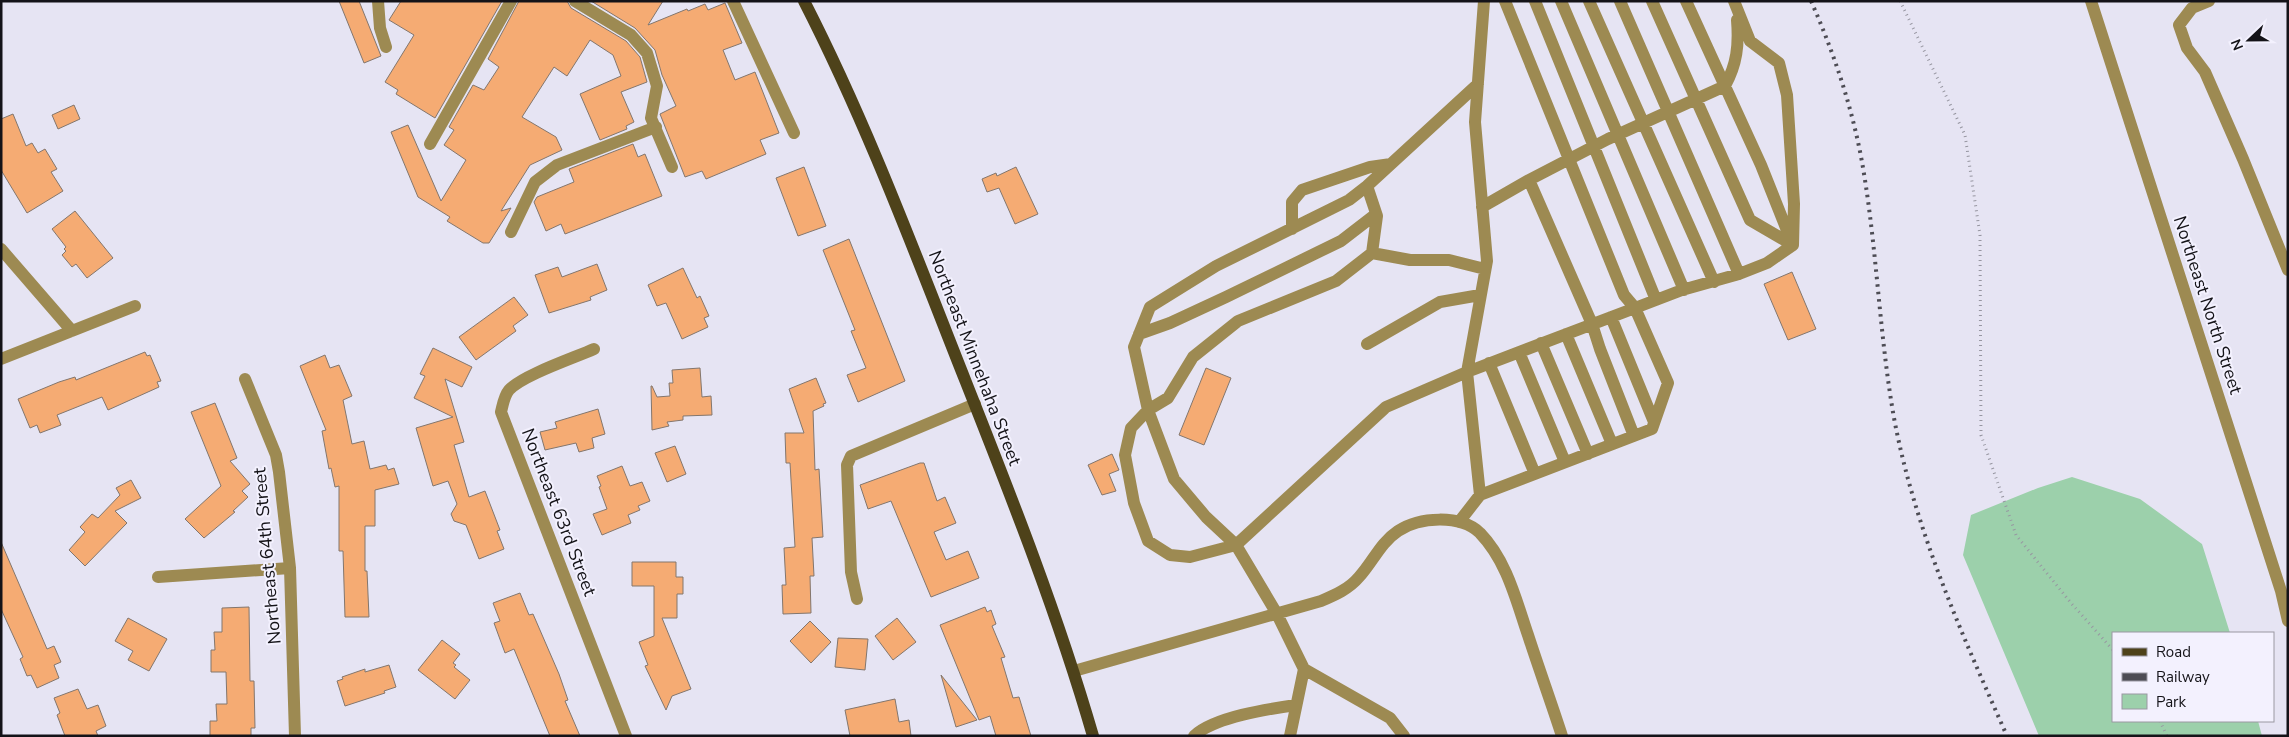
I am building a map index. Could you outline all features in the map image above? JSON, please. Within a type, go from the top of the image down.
[{"type":"main road","name":"Northeast Minnehaha Street","points":[[804,1],[865,131],[975,404],[1038,569],[1074,671],[1093,736]]},
{"type":"street","points":[[378,1],[380,28],[386,47]]},
{"type":"street","points":[[430,144],[510,1]]},
{"type":"street","points":[[575,1],[630,35],[647,53],[657,86],[652,118],[672,167]]},
{"type":"street","points":[[733,1],[794,133]]},
{"type":"street","points":[[1480,495],[1467,372],[1486,261],[1475,122],[1484,1]]},
{"type":"street","points":[[1459,522],[1480,495],[1652,429],[1668,383],[1634,308],[1624,295],[1505,1]]},
{"type":"street","points":[[1535,1],[1656,300]]},
{"type":"street","points":[[1561,1],[1684,290]]},
{"type":"street","points":[[1589,1],[1714,282]]},
{"type":"street","points":[[1620,1],[1739,274]]},
{"type":"street","points":[[1652,1],[1750,220],[1793,245]]},
{"type":"street","points":[[1686,1],[1761,165],[1793,245]]},
{"type":"street","name":"Northeast North Street","points":[[2091,1],[2288,621]]},
{"type":"street","points":[[2209,1],[2192,8],[2179,25],[2187,48],[2205,72],[2244,159],[2288,270]]},
{"type":"street","points":[[1482,207],[1529,180],[1618,134],[1725,86],[1734,70],[1739,44],[1735,4]]},
{"type":"street","points":[[1735,4],[1750,41],[1779,63],[1787,95],[1794,204],[1793,245]]},
{"type":"street","points":[[1404,736],[1390,718],[1304,670],[1277,614],[1236,545],[1206,517],[1174,479],[1148,410],[1134,347],[1150,307],[1216,266],[1349,200],[1367,186],[1478,84]]},
{"type":"street","points":[[511,232],[535,182],[557,165],[656,127]]},
{"type":"street","points":[[1292,229],[1292,202],[1302,190],[1370,167],[1391,164]]},
{"type":"street","points":[[1529,180],[1592,324],[1634,436]]},
{"type":"street","points":[[1367,186],[1376,214],[1372,253],[1336,281],[1238,321],[1193,357],[1168,398],[1148,410],[1131,428],[1125,455],[1134,503],[1148,541],[1170,555],[1190,557],[1236,545],[1386,407],[1489,363],[1634,308],[1767,263],[1793,245]]},
{"type":"street","points":[[1139,334],[1170,323],[1341,241],[1376,214]]},
{"type":"street","points":[[1,249],[72,331]]},
{"type":"street","points":[[1372,253],[1410,260],[1449,260],[1485,270]]},
{"type":"street","points":[[1367,344],[1440,302],[1480,295]]},
{"type":"street","points":[[1,359],[135,306]]},
{"type":"street","points":[[1611,317],[1654,422]]},
{"type":"street","points":[[1566,334],[1612,444]]},
{"type":"street","points":[[1541,344],[1588,454]]},
{"type":"street","name":"Northeast 63rd Street","points":[[594,350],[522,381],[509,390],[504,399],[501,412],[626,736]]},
{"type":"street","points":[[1519,352],[1565,462]]},
{"type":"street","points":[[1489,363],[1535,474]]},
{"type":"street","name":"Northeast 64th Street","points":[[245,379],[276,455],[281,487],[290,568],[296,736]]},
{"type":"street","points":[[857,599],[851,572],[847,465],[851,456],[975,404]]},
{"type":"street","points":[[1074,671],[1321,601],[1347,589],[1361,576],[1382,544],[1398,530],[1424,521],[1438,519],[1459,522],[1478,531],[1496,552],[1512,587],[1562,736]]},
{"type":"street","points":[[158,576],[290,568]]},
{"type":"street","points":[[2280,591],[2288,605]]},
{"type":"street","points":[[1290,736],[1304,670]]},
{"type":"street","points":[[1194,736],[1212,726],[1258,710],[1296,706]]},
{"type":"path","points":[[1900,1],[1965,135],[1980,235],[1981,435],[2016,535],[2070,603],[2112,649]]},
{"type":"path","points":[[2161,722],[2168,736]]},
{"type":"green space","points":[[2072,477],[2140,499],[2202,544],[2230,632],[2112,632],[2112,722],[2258,722],[2262,736],[2039,736],[1963,555],[1971,515],[2038,488]]},
{"type":"building","points":[[339,1],[359,1],[381,56],[364,63]]},
{"type":"building","points":[[401,1],[502,1],[435,118],[396,94],[398,90],[385,82],[414,35],[389,20]]},
{"type":"building","points":[[519,1],[567,1],[571,8],[626,41],[640,57],[647,82],[621,92],[634,122],[626,126],[627,129],[600,140],[580,94],[621,76],[613,55],[590,40],[567,76],[554,67],[522,117],[556,137],[562,150],[530,165],[501,211],[511,208],[489,243],[483,243],[447,221],[450,217],[418,197],[391,132],[408,125],[441,201],[466,160],[444,145],[454,130],[449,127],[473,85],[484,90],[499,67],[488,59]]},
{"type":"building","points":[[591,1],[663,1],[648,25],[687,9],[688,11],[705,4],[708,10],[725,3],[742,43],[723,50],[735,80],[755,72],[779,133],[760,140],[766,154],[706,179],[702,171],[685,177],[660,114],[676,106],[662,75],[655,50],[635,28]]},
{"type":"building","points":[[74,105],[80,119],[58,129],[52,115]]},
{"type":"building","points":[[13,114],[26,146],[32,143],[38,153],[45,149],[57,169],[51,172],[63,191],[27,213],[1,170],[1,119]]},
{"type":"building","points":[[633,144],[638,157],[645,154],[662,196],[565,234],[561,224],[546,231],[534,202],[537,197],[574,182],[569,169]]},
{"type":"building","points":[[804,167],[826,226],[798,236],[776,178]]},
{"type":"building","points":[[1016,167],[1038,214],[1015,224],[999,188],[987,192],[982,179],[996,173],[997,176]]},
{"type":"building","points":[[75,211],[113,258],[87,278],[76,264],[72,267],[62,255],[66,251],[64,249],[66,247],[52,229]]},
{"type":"building","points":[[849,239],[905,381],[858,402],[847,375],[866,368],[851,331],[855,330],[823,250]]},
{"type":"building","points":[[597,264],[607,290],[590,297],[591,300],[549,313],[535,275],[558,267],[562,277]]},
{"type":"building","points":[[683,268],[697,298],[700,296],[709,316],[704,318],[708,327],[682,339],[666,303],[657,306],[648,285]]},
{"type":"building","points":[[1792,272],[1816,329],[1788,340],[1764,284]]},
{"type":"building","points":[[514,297],[528,315],[513,326],[516,331],[476,360],[459,337]]},
{"type":"building","points":[[433,348],[472,367],[462,387],[445,379],[464,442],[454,445],[469,497],[485,491],[500,530],[497,531],[504,549],[479,559],[466,525],[454,521],[451,514],[457,504],[448,481],[433,486],[416,428],[453,417],[414,398],[425,376],[420,374]]},
{"type":"building","points":[[145,352],[147,356],[150,355],[161,381],[157,382],[159,387],[108,410],[102,397],[57,415],[61,425],[40,433],[37,425],[30,428],[18,399],[59,382],[75,377],[76,380]]},
{"type":"building","points":[[325,355],[330,368],[339,365],[352,396],[343,400],[352,444],[364,441],[370,469],[386,465],[388,470],[394,468],[399,484],[375,490],[375,526],[365,526],[365,571],[367,571],[369,617],[345,617],[343,551],[339,551],[339,486],[335,487],[331,468],[329,469],[322,431],[326,430],[300,366]]},
{"type":"building","points":[[700,368],[702,397],[711,396],[712,415],[683,416],[683,420],[667,422],[669,426],[652,430],[651,386],[657,397],[670,396],[669,383],[673,383],[672,370]]},
{"type":"building","points":[[1206,368],[1231,378],[1204,445],[1179,435]]},
{"type":"building","points":[[816,378],[826,403],[823,404],[824,406],[813,411],[815,470],[819,469],[823,537],[812,538],[814,576],[810,576],[811,613],[783,614],[782,585],[786,585],[784,548],[795,547],[790,463],[786,463],[785,433],[804,433],[789,389]]},
{"type":"building","points":[[215,403],[237,458],[230,461],[250,484],[242,491],[248,497],[233,511],[235,512],[204,538],[185,519],[221,486],[191,412]]},
{"type":"building","points":[[598,409],[605,434],[592,438],[594,448],[579,452],[576,443],[545,450],[540,432],[557,428],[555,422]]},
{"type":"building","points":[[675,446],[686,474],[667,482],[655,453]]},
{"type":"building","points":[[1112,454],[1119,470],[1109,474],[1116,491],[1102,495],[1088,465]]},
{"type":"building","points":[[924,463],[937,501],[945,497],[956,523],[934,532],[946,560],[968,551],[979,578],[931,597],[891,501],[868,509],[860,485]]},
{"type":"building","points":[[622,466],[630,486],[642,482],[650,501],[638,506],[640,510],[628,515],[631,523],[602,535],[593,514],[607,509],[597,476]]},
{"type":"building","points":[[131,480],[141,498],[115,511],[127,523],[85,566],[69,550],[85,532],[80,527],[92,514],[98,518],[120,495],[116,488]]},
{"type":"building","points":[[1,542],[47,649],[54,646],[61,662],[54,665],[59,678],[37,688],[31,675],[27,676],[20,659],[23,657],[1,609]]},
{"type":"building","points":[[632,562],[676,562],[676,577],[683,577],[683,594],[677,594],[677,618],[662,618],[691,689],[672,696],[666,710],[645,666],[648,665],[639,642],[654,636],[654,586],[632,586]]},
{"type":"building","points":[[520,593],[529,615],[533,614],[559,674],[568,700],[565,701],[580,736],[550,736],[514,649],[505,653],[494,623],[500,621],[493,603]]},
{"type":"building","points":[[249,607],[250,681],[254,681],[255,728],[251,728],[251,736],[210,736],[210,721],[217,721],[216,704],[227,704],[226,672],[211,672],[211,650],[215,650],[214,632],[222,632],[222,608]]},
{"type":"building","points":[[985,607],[987,612],[991,610],[996,624],[992,626],[1005,657],[1001,658],[1013,698],[1019,697],[1031,736],[996,736],[990,716],[979,720],[940,625]]},
{"type":"building","points":[[128,618],[167,639],[149,671],[128,660],[133,651],[115,641]]},
{"type":"building","points":[[897,618],[916,642],[893,660],[875,636]]},
{"type":"building","points":[[810,621],[831,642],[811,663],[790,641]]},
{"type":"building","points":[[838,638],[868,639],[865,670],[835,667]]},
{"type":"building","points":[[442,640],[460,654],[453,663],[456,665],[454,667],[470,680],[455,699],[418,670]]},
{"type":"building","points":[[389,665],[396,687],[384,691],[385,693],[345,706],[337,681],[343,679],[342,677],[365,669],[365,672]]},
{"type":"building","points":[[941,675],[977,720],[956,727]]},
{"type":"building","points":[[78,689],[87,709],[98,705],[106,726],[96,731],[98,736],[65,736],[57,715],[60,713],[54,698]]},
{"type":"building","points":[[895,699],[899,722],[909,720],[911,736],[850,736],[845,710]]},
{"type":"railway","points":[[1811,1],[1841,80],[1858,141],[1867,194],[1889,386],[1903,460],[1914,500],[1941,580],[2007,736]]}]
